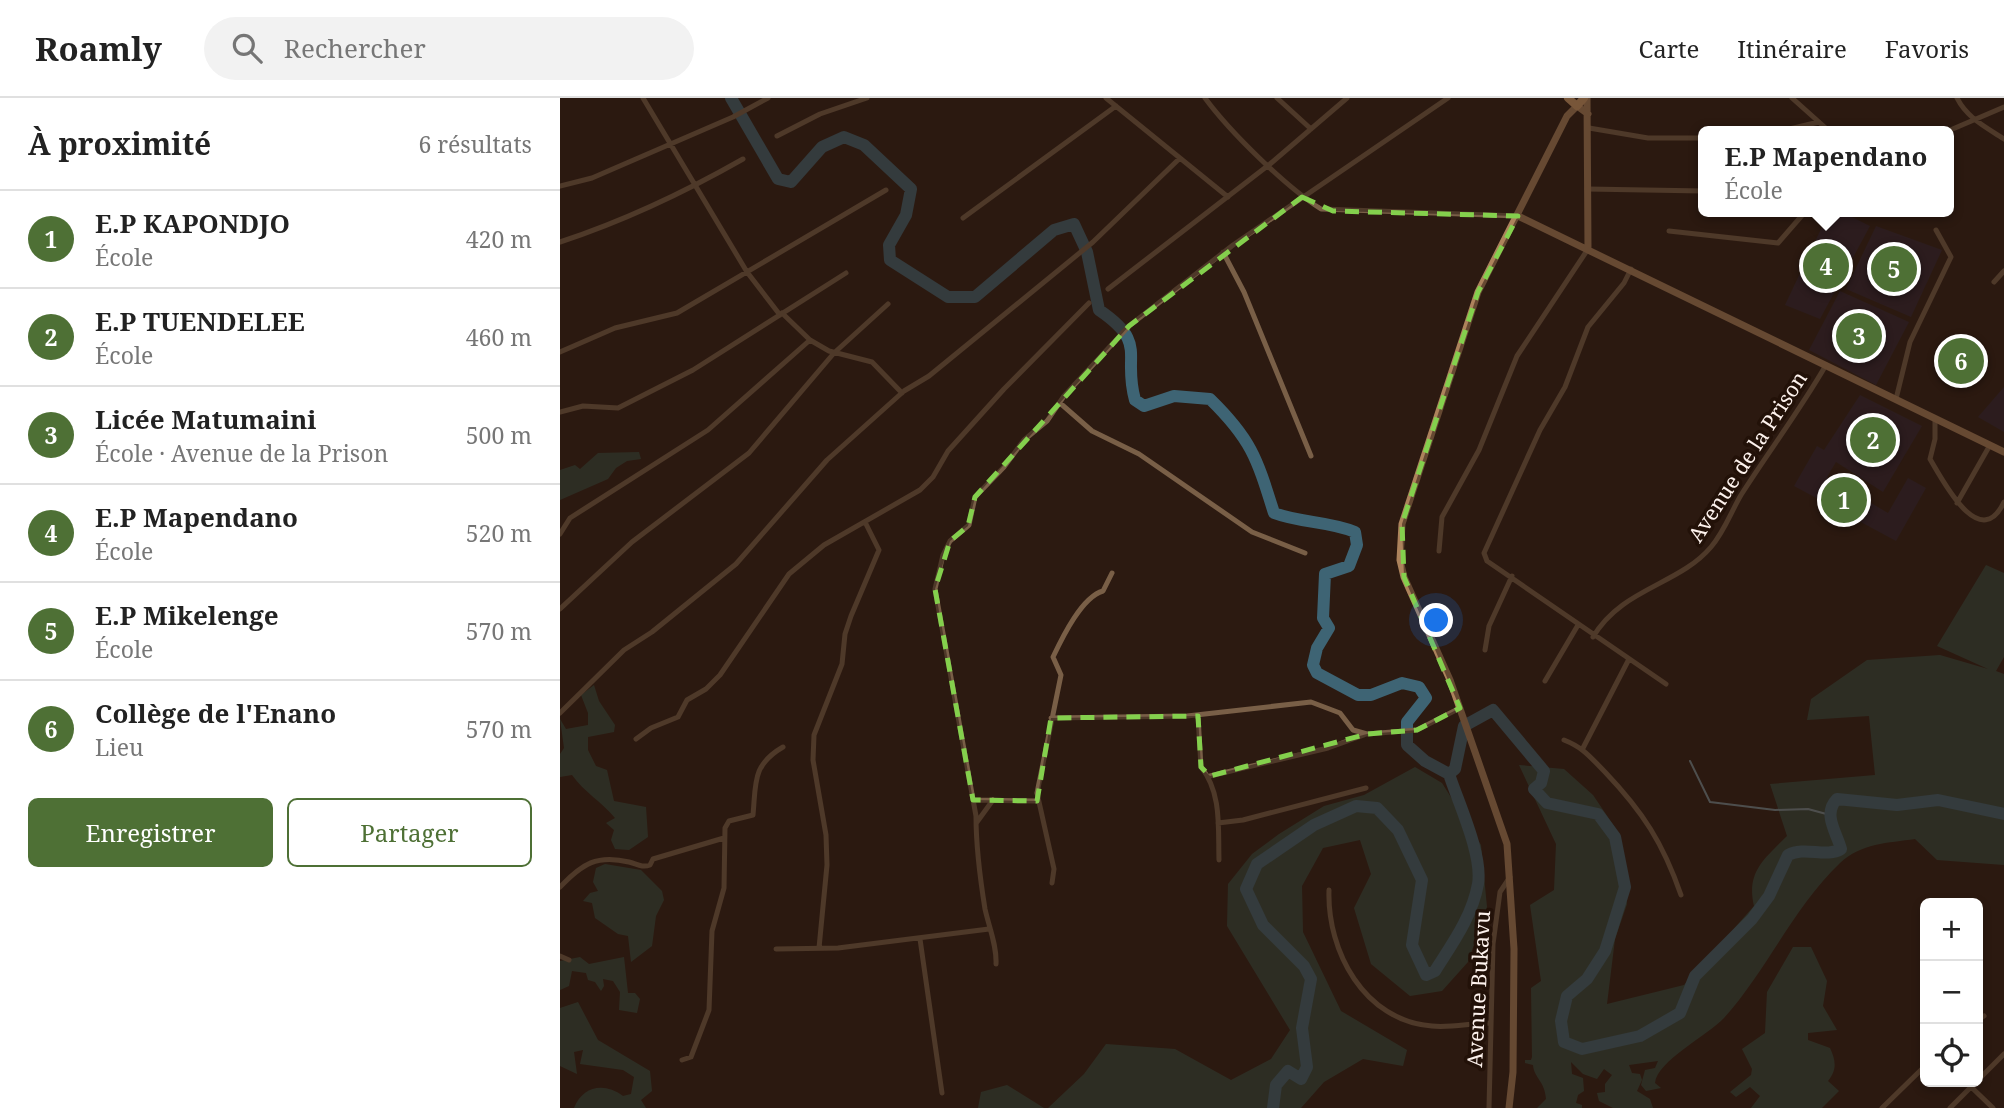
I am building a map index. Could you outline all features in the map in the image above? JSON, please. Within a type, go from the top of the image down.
[{"type":"main road","points":[[1571,100],[1585,98]]},
{"type":"street","points":[[643,98],[747,272],[781,314],[810,340],[834,352],[872,362],[902,393]]},
{"type":"street","points":[[560,186],[592,178],[755,107],[768,98]]},
{"type":"street","points":[[777,136],[820,114],[867,98]]},
{"type":"street","points":[[1105,98],[1228,197]]},
{"type":"street","points":[[1205,98],[1221,120],[1302,197],[1321,209],[1518,216],[2004,452]]},
{"type":"street","points":[[1277,98],[1311,129]]},
{"type":"street","points":[[1108,289],[1270,164],[1346,98]]},
{"type":"street","points":[[996,964],[981,862],[976,851],[973,800],[940,622],[935,576],[950,541],[968,525],[975,497],[1004,467],[1024,440],[1047,421],[1129,326],[1223,252],[1448,98]]},
{"type":"street","points":[[1439,551],[1442,517],[1479,450],[1517,356],[1588,248],[1589,128],[1585,98]]},
{"type":"street","points":[[1792,98],[1823,126]]},
{"type":"street","points":[[1957,98],[1962,108],[1975,120],[2004,139]]},
{"type":"street","points":[[1509,1108],[1513,1072],[1514,949],[1507,844],[1461,710],[1404,577],[1400,560],[1402,524],[1478,292],[1567,116],[1571,100],[1588,114]]},
{"type":"street","points":[[963,218],[1116,106]]},
{"type":"street","points":[[1954,129],[2004,107]]},
{"type":"street","points":[[1802,126],[1819,122]]},
{"type":"street","points":[[1589,128],[1648,138],[1698,138]]},
{"type":"street","points":[[560,713],[624,649],[652,632],[736,564],[827,460],[902,393],[929,376],[1093,243],[1180,158]]},
{"type":"street","points":[[560,242],[591,232],[694,187],[743,159]]},
{"type":"street","points":[[1587,189],[1698,191]]},
{"type":"street","points":[[560,352],[615,328],[677,313],[886,190]]},
{"type":"street","points":[[1670,231],[1778,243],[1801,217]]},
{"type":"street","points":[[1896,399],[1910,342],[1948,269],[1951,257],[1936,230]]},
{"type":"street","points":[[1223,252],[1244,292],[1311,456]]},
{"type":"street","points":[[1631,269],[1624,283],[1588,327],[1565,387],[1540,430],[1485,550],[1487,561],[1512,576],[1592,636],[1666,684]]},
{"type":"street","points":[[1994,282],[2004,271]]},
{"type":"street","points":[[560,412],[583,406],[618,408],[693,370],[845,273]]},
{"type":"street","points":[[636,739],[650,728],[678,717],[687,700],[706,689],[720,675],[789,574],[824,545],[920,490],[933,477],[948,451],[1089,303]]},
{"type":"street","points":[[560,609],[632,542],[749,453],[834,352],[888,304]]},
{"type":"street","points":[[560,534],[570,518],[708,430],[810,340]]},
{"type":"street","name":"Avenue de la Prison","points":[[1592,636],[1614,610],[1655,583],[1691,566],[1712,547],[1741,496],[1805,402],[1826,365]]},
{"type":"street","points":[[1060,403],[1092,431],[1148,460],[1252,532],[1305,553]]},
{"type":"street","points":[[1935,418],[1935,439],[1930,459],[1957,503],[1979,519],[1989,520],[1998,514],[2004,502]]},
{"type":"street","points":[[1957,503],[1990,445]]},
{"type":"street","points":[[819,948],[827,865],[826,835],[813,760],[814,735],[842,664],[848,625],[878,550],[865,522]]},
{"type":"street","points":[[1052,883],[1054,869],[1037,801],[1061,675],[1053,656],[1084,601],[1093,593],[1103,591],[1112,573]]},
{"type":"street","points":[[1485,650],[1489,626],[1502,604],[1512,576]]},
{"type":"street","points":[[1545,681],[1578,625]]},
{"type":"street","points":[[1583,748],[1629,659]]},
{"type":"street","points":[[1051,719],[1198,716],[1313,702],[1340,713],[1353,730],[1367,734]]},
{"type":"street","points":[[1210,776],[1328,748],[1367,734],[1417,730],[1461,710]]},
{"type":"street","points":[[1198,716],[1201,767],[1210,776],[1216,797],[1219,860]]},
{"type":"street","points":[[1564,740],[1583,748],[1640,809],[1656,833],[1681,895]]},
{"type":"street","points":[[682,1060],[691,1058],[709,1010],[712,931],[724,888],[724,838],[728,822],[754,815],[756,777],[768,756],[783,747]]},
{"type":"street","points":[[1218,823],[1243,820],[1366,788]]},
{"type":"street","points":[[973,800],[1037,801]]},
{"type":"street","points":[[976,824],[993,800]]},
{"type":"street","points":[[560,887],[597,859],[615,858],[644,868],[650,865],[653,859],[724,838]]},
{"type":"street","name":"Avenue Bukavu","points":[[1489,1108],[1493,944],[1502,886],[1511,877]]},
{"type":"street","points":[[1329,890],[1330,931],[1338,951],[1356,984],[1381,1006],[1430,1026],[1491,1023]]},
{"type":"street","points":[[776,949],[920,939],[989,929]]},
{"type":"street","points":[[920,939],[942,1093]]},
{"type":"street","points":[[560,956],[569,960]]},
{"type":"street","points":[[1983,1074],[2004,1054]]},
{"type":"street","points":[[1882,1108],[1920,1071]]},
{"type":"street","points":[[1950,1108],[1969,1087]]},
{"type":"street","points":[[1976,1087],[1993,1108]]},
{"type":"highlighted area","points":[[1302,197],[1333,211],[1518,216],[1478,292],[1402,524],[1404,577],[1460,708],[1447,716],[1417,730],[1367,734],[1210,776],[1201,767],[1198,716],[1051,718],[1037,801],[973,800],[935,589],[950,541],[968,526],[975,497],[1129,326]]},
{"type":"shaded area","points":[[1827,217],[1852,217],[1870,226],[1820,319],[1785,305]]},
{"type":"shaded area","points":[[1876,226],[1942,250],[1911,317],[1846,289]]},
{"type":"shaded area","points":[[1840,291],[1909,322],[1876,385],[1809,350]]},
{"type":"shaded area","points":[[2004,387],[2004,432],[1978,417]]},
{"type":"shaded area","points":[[1860,395],[1922,426],[1883,492],[1836,462],[1827,477],[1888,513],[1908,478],[1926,488],[1896,541],[1794,486],[1817,446],[1824,450]]},
{"type":"green space","points":[[639,452],[641,459],[627,461],[616,468],[608,479],[560,500],[560,470],[575,465],[580,469],[598,453]]},
{"type":"green space","points":[[1986,565],[2004,573],[2004,657],[1996,671],[2004,674],[2004,865],[1937,860],[1915,839],[1875,845],[1857,851],[1840,863],[1808,899],[1754,980],[1724,1018],[1664,1066],[1655,1083],[1661,1088],[1646,1091],[1641,1085],[1645,1070],[1655,1068],[1658,1061],[1629,1065],[1632,1073],[1640,1074],[1642,1080],[1637,1091],[1650,1099],[1653,1108],[1613,1108],[1599,1101],[1597,1093],[1605,1092],[1605,1084],[1612,1075],[1604,1069],[1597,1079],[1583,1074],[1571,1062],[1572,1074],[1583,1078],[1584,1091],[1578,1095],[1576,1103],[1582,1105],[1582,1108],[1537,1108],[1546,1099],[1545,1093],[1533,1065],[1525,1063],[1525,1060],[1531,1060],[1532,1057],[1531,988],[1541,981],[1530,905],[1554,890],[1556,844],[1519,765],[1564,769],[1593,795],[1616,829],[1627,904],[1615,939],[1607,1004],[1684,985],[1754,906],[1752,894],[1755,875],[1764,859],[1787,836],[1770,784],[1875,775],[1869,716],[1807,720],[1811,699],[1867,660],[1940,655],[1988,669],[1937,646]]},
{"type":"green space","points":[[594,685],[599,701],[615,725],[614,732],[588,737],[588,750],[596,766],[607,770],[614,801],[646,807],[648,837],[629,850],[615,849],[611,840],[614,830],[606,823],[615,818],[610,812],[572,775],[560,777],[560,754],[564,748],[560,719],[566,729],[588,725],[588,713],[581,695]]},
{"type":"green space","points":[[1415,767],[1442,783],[1481,845],[1487,907],[1468,962],[1442,991],[1410,996],[1371,964],[1354,908],[1371,874],[1360,840],[1323,848],[1302,886],[1303,932],[1341,1011],[1407,1050],[1403,1066],[1363,1059],[1324,1082],[1301,1108],[1048,1108],[1084,1074],[1106,1044],[1175,1049],[1231,1080],[1271,1059],[1290,1030],[1227,926],[1228,884],[1252,854],[1279,834],[1324,806],[1364,795]]},
{"type":"green space","points":[[605,864],[641,870],[662,891],[664,900],[656,916],[652,946],[631,962],[628,936],[618,934],[595,918],[592,903],[583,901],[590,893],[598,891],[593,882],[596,868]]},
{"type":"green space","points":[[1793,947],[1811,947],[1827,981],[1823,1006],[1837,1030],[1808,1033],[1808,1040],[1830,1048],[1835,1065],[1828,1081],[1839,1091],[1822,1108],[1751,1108],[1760,1096],[1750,1087],[1736,1097],[1730,1092],[1751,1075],[1752,1069],[1742,1049],[1765,1033],[1767,992]]},
{"type":"green space","points":[[580,957],[589,964],[624,957],[628,993],[635,993],[640,999],[637,1013],[619,1010],[620,992],[613,981],[603,979],[604,986],[601,991],[595,982],[588,980],[586,973],[572,971],[569,986],[560,990],[560,961]]},
{"type":"green space","points":[[578,1002],[598,1040],[650,1071],[652,1091],[641,1100],[646,1108],[574,1108],[583,1095],[595,1089],[609,1089],[623,1096],[631,1094],[634,1077],[623,1070],[580,1064],[583,1050],[574,1052],[577,1074],[560,1066],[560,1008]]},
{"type":"green space","points":[[1007,1085],[1044,1108],[978,1108],[981,1092]]},
{"type":"waterway","points":[[731,98],[778,179],[791,182],[822,147],[844,137],[864,145],[911,189],[906,215],[889,245],[890,260],[948,297],[975,297],[1054,230],[1074,224],[1087,252],[1099,310],[1124,332],[1129,341],[1135,400],[1144,406],[1174,396],[1210,399],[1224,413],[1251,451],[1274,513],[1355,532],[1357,545],[1349,566],[1325,574],[1323,618],[1329,628],[1317,648],[1313,665],[1317,673],[1358,695],[1371,695],[1402,683],[1419,687],[1426,698],[1407,722],[1407,745],[1425,761],[1449,774],[1455,769],[1464,726],[1493,710],[1544,771],[1541,783],[1534,789],[1547,803],[1598,814],[1615,837],[1625,887],[1605,951],[1587,979],[1567,996],[1561,1021],[1564,1042],[1582,1049],[1640,1036],[1680,1013],[1695,976],[1752,919],[1769,896],[1788,855],[1841,849],[1831,817],[1837,799],[1897,805],[1938,800],[2004,814]]},
{"type":"waterway","points":[[1690,761],[1710,802],[1775,810],[1808,809],[1830,815]]},
{"type":"waterway","points":[[1273,1108],[1276,1085],[1288,1071],[1301,1079],[1307,1067],[1302,1028],[1311,979],[1304,966],[1263,925],[1246,889],[1257,864],[1314,825],[1356,806],[1377,808],[1398,830],[1422,880],[1412,945],[1426,975],[1435,971],[1466,919],[1475,896],[1479,872],[1469,829],[1449,774]]},
{"type":"place","name":"E.P Mapendano","points":[[1826,266]]},
{"type":"place","name":"E.P Mikelenge","points":[[1894,269]]},
{"type":"place","name":"Licée Matumaini","points":[[1859,336]]},
{"type":"place","name":"Collège de l'Enano","points":[[1961,361]]},
{"type":"place","name":"E.P TUENDELEE","points":[[1873,440]]},
{"type":"place","name":"E.P KAPONDJO","points":[[1844,500]]}]
